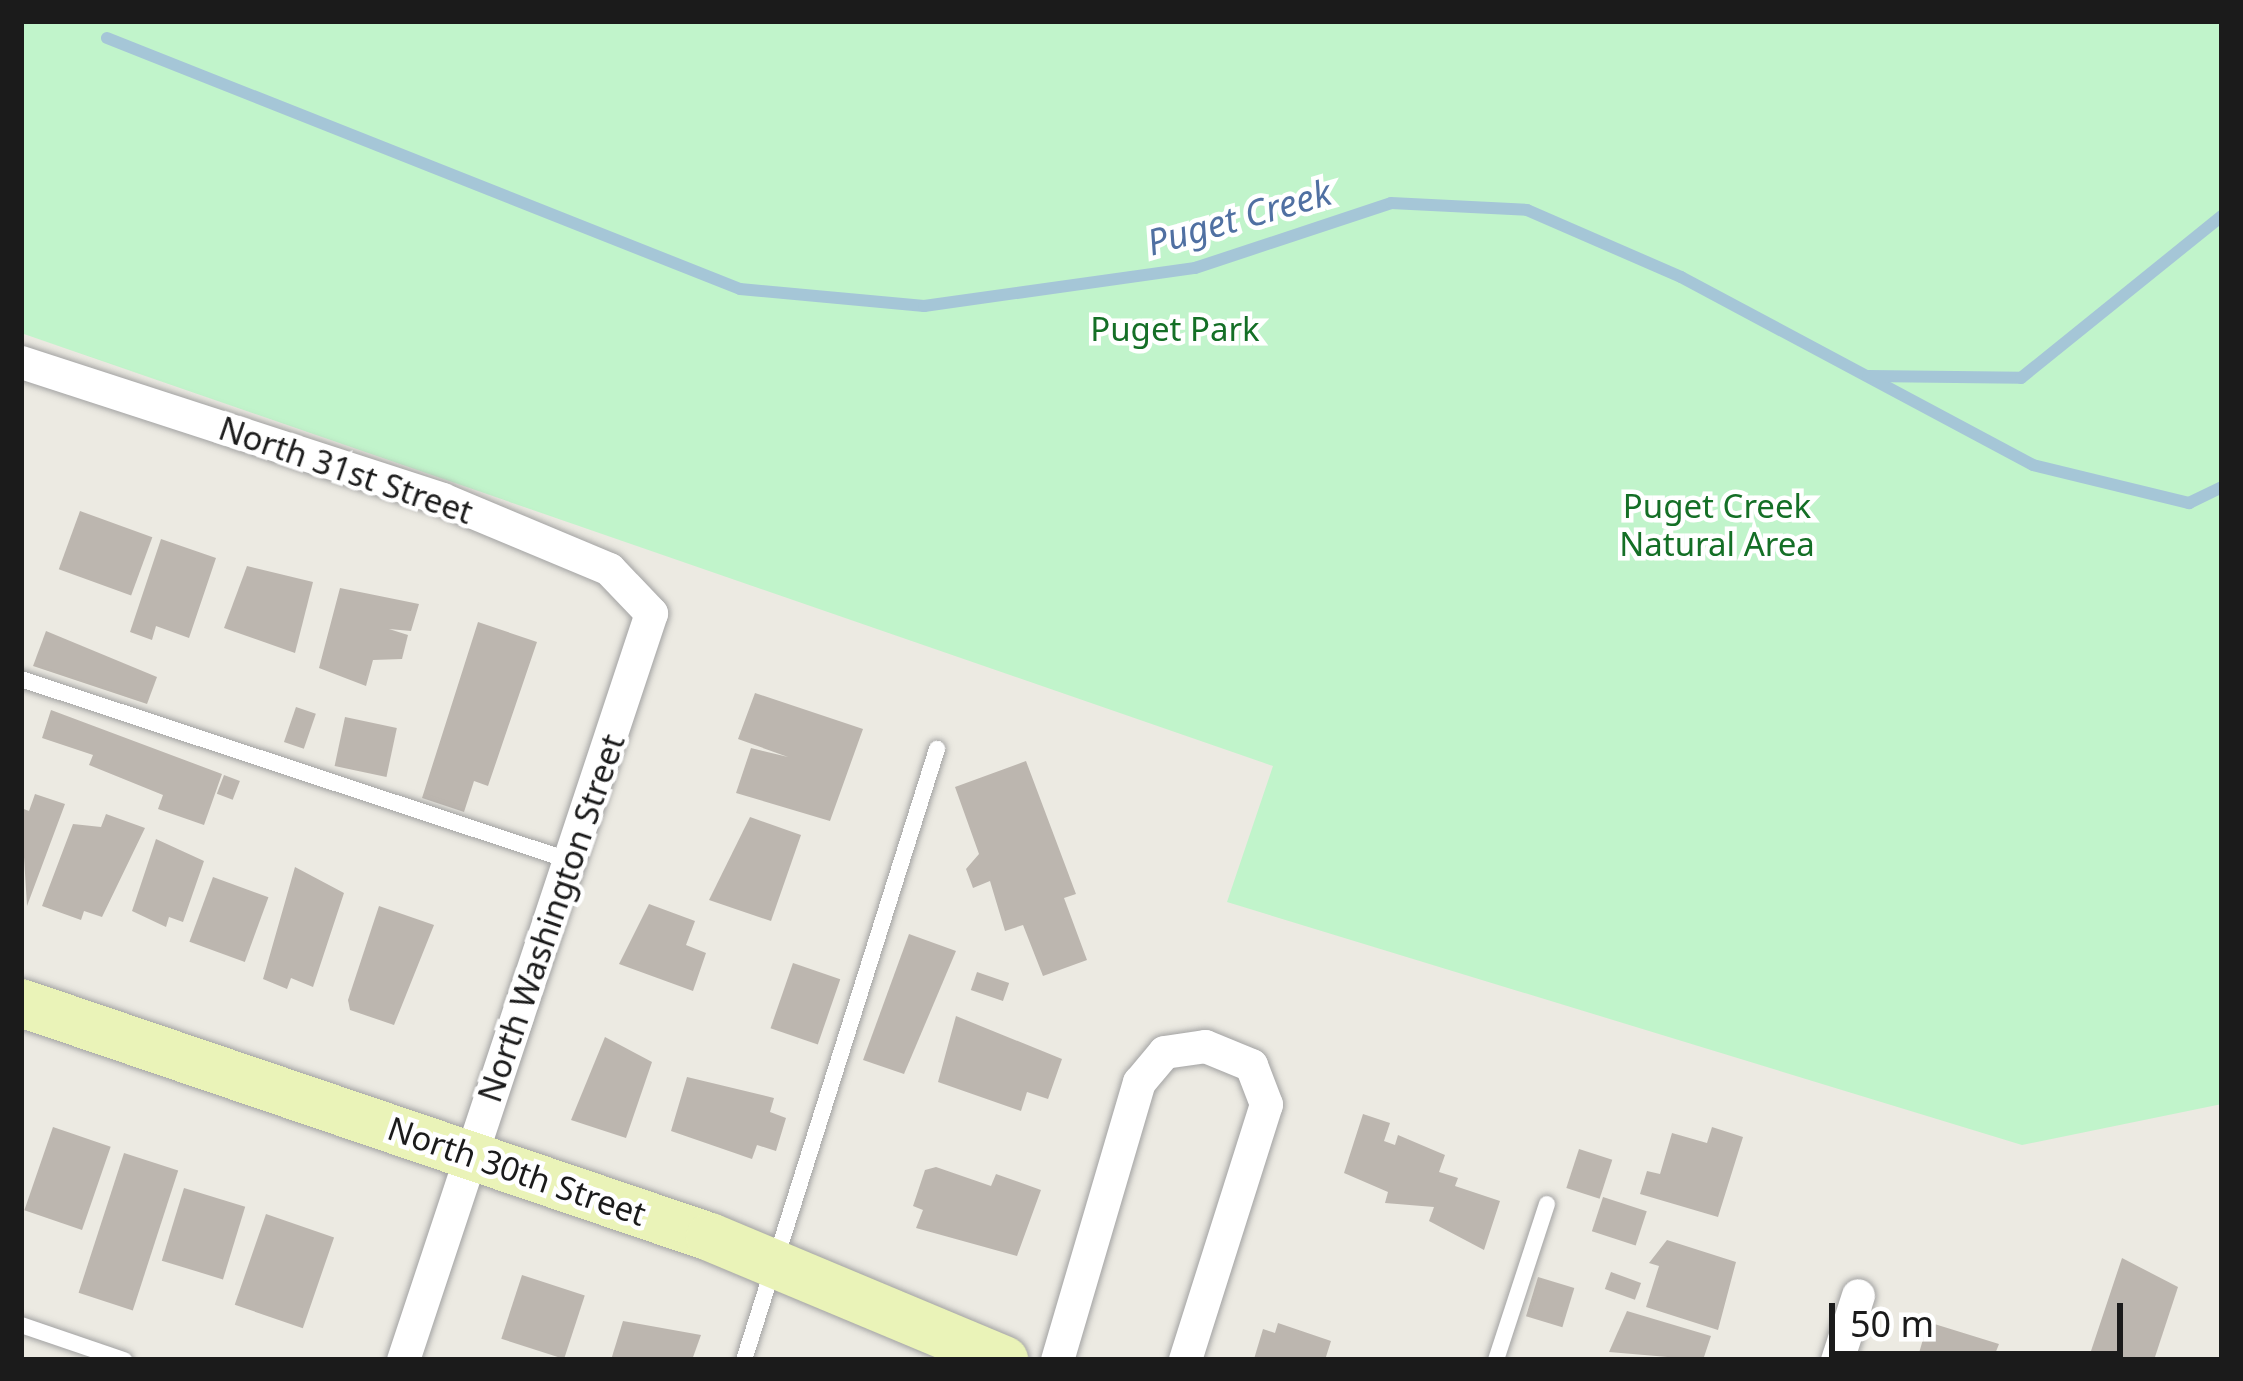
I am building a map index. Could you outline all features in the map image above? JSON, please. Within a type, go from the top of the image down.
[{"type":"main road","name":"North 30th Street","points":[[21,1003],[777,1262],[1004,1360]]},
{"type":"street","name":"North 31st Street","points":[[21,362],[442,499],[609,569],[651,613]]},
{"type":"street","name":"North Washington Street","points":[[403,1360],[651,613]]},
{"type":"street","points":[[1057,1360],[1139,1082],[1164,1052],[1205,1046],[1250,1065],[1267,1104],[1185,1360]]},
{"type":"street","points":[[1837,1360],[1858,1295]]},
{"type":"lane","points":[[21,679],[572,862]]},
{"type":"lane","points":[[744,1360],[938,748]]},
{"type":"lane","points":[[1496,1360],[1547,1204]]},
{"type":"lane","points":[[21,1325],[124,1360]]},
{"type":"green space","name":"Puget Creek Natural Area","points":[[21,21],[2222,21],[2222,1104],[2022,1145],[1227,902],[1273,766],[21,333]]},
{"type":"building","points":[[80,511],[152,537],[131,596],[59,569]]},
{"type":"building","points":[[161,539],[216,558],[189,638],[156,626],[152,640],[130,632]]},
{"type":"building","points":[[247,566],[313,582],[295,653],[224,628]]},
{"type":"building","points":[[340,588],[419,604],[411,631],[389,629],[408,635],[402,659],[373,660],[366,686],[319,668]]},
{"type":"building","points":[[478,622],[537,642],[488,786],[474,781],[464,812],[422,798]]},
{"type":"building","points":[[46,631],[157,677],[147,704],[33,666]]},
{"type":"building","points":[[755,693],[863,729],[830,821],[736,793],[751,748],[788,757],[738,739]]},
{"type":"building","points":[[296,707],[316,714],[304,749],[284,742]]},
{"type":"building","points":[[51,710],[222,774],[204,825],[158,809],[163,795],[89,765],[93,755],[42,738]]},
{"type":"building","points":[[345,717],[397,728],[386,777],[335,766]]},
{"type":"building","points":[[1026,761],[1076,894],[1064,898],[1087,960],[1043,976],[1023,925],[1005,931],[990,881],[973,888],[966,869],[979,854],[955,787]]},
{"type":"building","points":[[224,775],[240,781],[233,800],[217,794]]},
{"type":"building","points":[[35,794],[65,804],[27,906],[21,808],[29,811]]},
{"type":"building","points":[[106,814],[145,828],[102,917],[84,911],[81,920],[42,906],[73,824],[101,827]]},
{"type":"building","points":[[750,817],[801,835],[771,921],[709,900]]},
{"type":"building","points":[[156,839],[204,861],[183,922],[169,917],[166,927],[132,911]]},
{"type":"building","points":[[295,867],[344,893],[313,987],[291,978],[287,989],[263,979]]},
{"type":"building","points":[[213,877],[268,897],[245,962],[189,942]]},
{"type":"building","points":[[649,904],[695,921],[686,945],[706,953],[693,991],[619,964]]},
{"type":"building","points":[[379,906],[434,925],[394,1025],[350,1010],[348,1000]]},
{"type":"building","points":[[909,934],[956,951],[904,1074],[863,1060]]},
{"type":"building","points":[[793,963],[840,979],[818,1045],[771,1028]]},
{"type":"building","points":[[977,972],[1009,983],[1003,1001],[971,990]]},
{"type":"building","points":[[956,1016],[1062,1059],[1048,1099],[1027,1092],[1021,1111],[938,1082]]},
{"type":"building","points":[[605,1037],[652,1062],[626,1138],[571,1120]]},
{"type":"building","points":[[687,1077],[774,1098],[770,1112],[786,1118],[776,1151],[757,1145],[752,1159],[671,1131]]},
{"type":"building","points":[[1363,1114],[1390,1123],[1384,1141],[1395,1145],[1398,1135],[1445,1155],[1439,1172],[1458,1178],[1455,1186],[1500,1201],[1484,1250],[1429,1221],[1434,1207],[1385,1203],[1388,1192],[1344,1173]]},
{"type":"building","points":[[53,1127],[111,1147],[82,1230],[24,1210]]},
{"type":"building","points":[[1712,1127],[1743,1137],[1718,1217],[1640,1194],[1647,1171],[1660,1174],[1672,1133],[1707,1143]]},
{"type":"building","points":[[1579,1149],[1612,1160],[1600,1199],[1566,1188]]},
{"type":"building","points":[[124,1153],[178,1171],[133,1310],[79,1293]]},
{"type":"building","points":[[936,1167],[991,1186],[996,1174],[1041,1190],[1017,1256],[916,1228],[923,1210],[913,1206],[925,1170]]},
{"type":"building","points":[[184,1188],[245,1207],[223,1279],[162,1261]]},
{"type":"building","points":[[1603,1197],[1647,1211],[1636,1245],[1592,1231]]},
{"type":"building","points":[[266,1214],[334,1237],[303,1328],[235,1305]]},
{"type":"building","points":[[1667,1240],[1736,1262],[1718,1330],[1646,1307],[1659,1266],[1649,1263]]},
{"type":"building","points":[[2122,1258],[2178,1287],[2154,1360],[2088,1360]]},
{"type":"building","points":[[1611,1272],[1641,1283],[1635,1300],[1605,1289]]},
{"type":"building","points":[[522,1275],[585,1295],[564,1359],[501,1339]]},
{"type":"building","points":[[1538,1277],[1574,1288],[1562,1327],[1526,1316]]},
{"type":"building","points":[[1627,1311],[1711,1336],[1703,1360],[1609,1352]]},
{"type":"building","points":[[623,1321],[701,1335],[692,1360],[611,1360]]},
{"type":"building","points":[[1928,1322],[1999,1344],[1995,1354],[2010,1360],[1917,1360]]},
{"type":"building","points":[[1278,1323],[1331,1341],[1325,1360],[1254,1359],[1263,1329],[1275,1333]]},
{"type":"waterway","name":"Puget Creek","points":[[107,38],[740,289],[924,306],[1195,268],[1391,203],[1527,210],[1681,277],[2033,465],[2189,503],[2222,487]]},
{"type":"waterway","points":[[1868,376],[2021,378],[2222,216]]},
{"type":"park label","name":"Puget Park","points":[[1175,329]]}]
